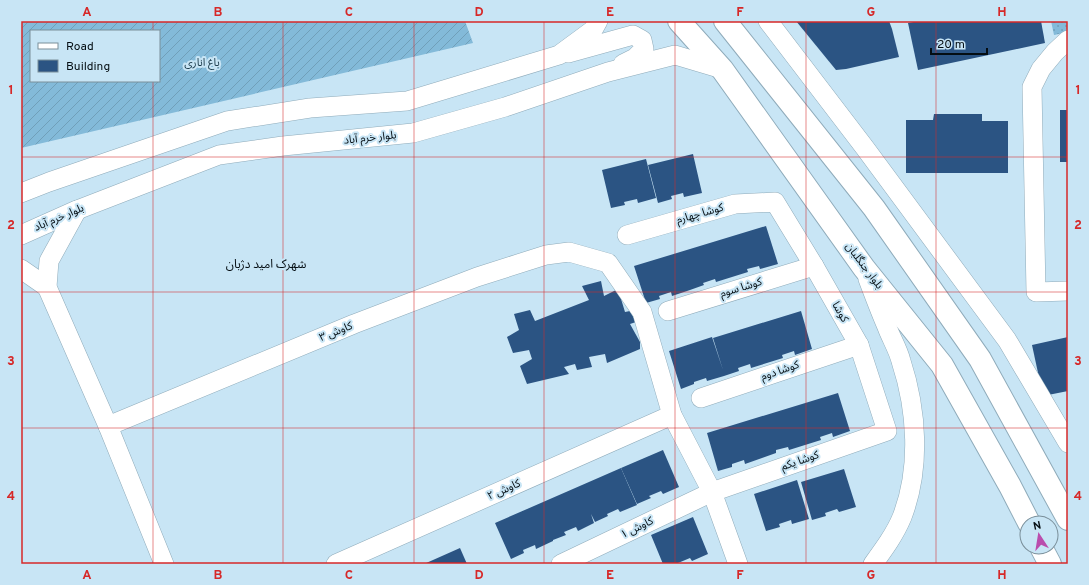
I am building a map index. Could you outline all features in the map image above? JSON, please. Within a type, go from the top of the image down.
[{"type":"main road","name":"بلوار جنگلبان","points":[[679,21],[722,70],[864,268],[942,365],[1025,515]]},
{"type":"main road","points":[[725,21],[874,208],[980,359],[1068,519]]},
{"type":"main road","points":[[1045,555],[1050,564]]},
{"type":"street","points":[[560,55],[592,30],[598,21]]},
{"type":"street","points":[[768,21],[865,148],[1007,340],[1068,443]]},
{"type":"street","points":[[21,193],[227,121],[310,108],[407,101],[560,55],[633,35],[642,40],[644,49],[635,58],[608,72]]},
{"type":"street","points":[[1068,40],[1041,68],[1032,87],[1036,292],[1068,291]]},
{"type":"street","name":"بلوار خرم آباد","points":[[21,235],[77,210],[219,155],[283,146],[413,133],[504,107],[608,72],[675,55],[722,70]]},
{"type":"street","name":"کوشا چهارم","points":[[627,235],[735,204],[775,202]]},
{"type":"street","name":"کوشا","points":[[775,202],[814,266],[859,345],[887,431]]},
{"type":"street","points":[[77,210],[50,261],[47,287],[108,426],[164,564]]},
{"type":"street","name":"کاوش ۳","points":[[108,426],[354,324],[470,280],[546,255],[569,252],[608,263],[642,312],[672,416]]},
{"type":"street","name":"کوشا سوم","points":[[668,311],[814,266]]},
{"type":"street","points":[[864,268],[886,326],[901,360],[911,400],[915,454],[911,486],[902,517],[887,545],[874,564]]},
{"type":"street","points":[[21,269],[47,287]]},
{"type":"street","name":"کوشا دوم","points":[[701,398],[859,345]]},
{"type":"street","points":[[672,416],[712,492],[738,564]]},
{"type":"street","name":"کاوش ۲","points":[[336,564],[672,416]]},
{"type":"street","name":"کوشا یکم","points":[[712,492],[887,431]]},
{"type":"street","name":"کاوش ۱","points":[[561,564],[712,492]]},
{"type":"green space","name":"باغ اناری","points":[[21,21],[465,21],[473,43],[21,148]]},
{"type":"green space","points":[[1051,21],[1068,21],[1065,32],[1054,35]]},
{"type":"building","points":[[796,21],[889,21],[899,57],[836,70]]},
{"type":"building","points":[[919,21],[1041,21],[1045,43],[918,70],[908,23]]},
{"type":"building","points":[[1060,110],[1068,110],[1068,162],[1060,162]]},
{"type":"building","points":[[934,114],[982,114],[982,121],[1008,121],[1008,173],[906,173],[906,120],[933,120]]},
{"type":"building","points":[[693,154],[702,193],[684,197],[683,193],[671,196],[672,199],[658,203],[648,165]]},
{"type":"building","points":[[646,159],[656,198],[638,203],[637,199],[624,202],[625,205],[611,208],[602,170]]},
{"type":"building","points":[[766,226],[778,264],[760,269],[759,266],[747,269],[748,272],[716,282],[715,279],[703,283],[704,285],[672,296],[671,292],[659,296],[660,299],[646,303],[634,266]]},
{"type":"building","points":[[601,281],[604,296],[618,289],[625,312],[630,311],[636,322],[630,324],[640,342],[640,349],[607,363],[605,354],[589,357],[592,367],[577,370],[575,364],[564,367],[569,374],[527,384],[520,366],[532,359],[529,350],[513,353],[507,337],[519,330],[514,314],[530,310],[535,321],[589,300],[582,286]]},
{"type":"building","points":[[801,311],[812,349],[795,355],[794,351],[782,355],[783,358],[751,368],[750,364],[738,368],[739,371],[707,381],[706,378],[681,389],[669,351],[712,337],[723,370],[713,338]]},
{"type":"building","points":[[1068,337],[1068,391],[1043,396],[1032,345]]},
{"type":"building","points":[[838,393],[850,431],[833,437],[832,433],[820,437],[821,440],[789,450],[788,447],[776,450],[776,453],[745,464],[744,460],[732,464],[732,467],[718,471],[707,433]]},
{"type":"building","points":[[663,450],[679,487],[663,494],[661,491],[649,496],[651,498],[637,504],[621,468]]},
{"type":"building","points":[[621,468],[637,505],[620,512],[618,509],[595,522],[591,514],[594,523],[578,531],[576,527],[564,532],[566,535],[536,549],[535,545],[523,550],[524,553],[511,559],[495,523]]},
{"type":"building","points":[[844,469],[856,507],[839,512],[837,509],[825,513],[826,516],[812,520],[801,482]]},
{"type":"building","points":[[797,480],[809,519],[792,524],[791,520],[779,524],[780,527],[766,531],[754,494]]},
{"type":"building","points":[[693,517],[708,554],[692,561],[690,558],[678,563],[679,564],[663,564],[651,535]]},
{"type":"building","points":[[460,548],[467,564],[424,564]]},
{"type":"district","name":"شهرک امید دژبان","points":[[266,265]]}]
